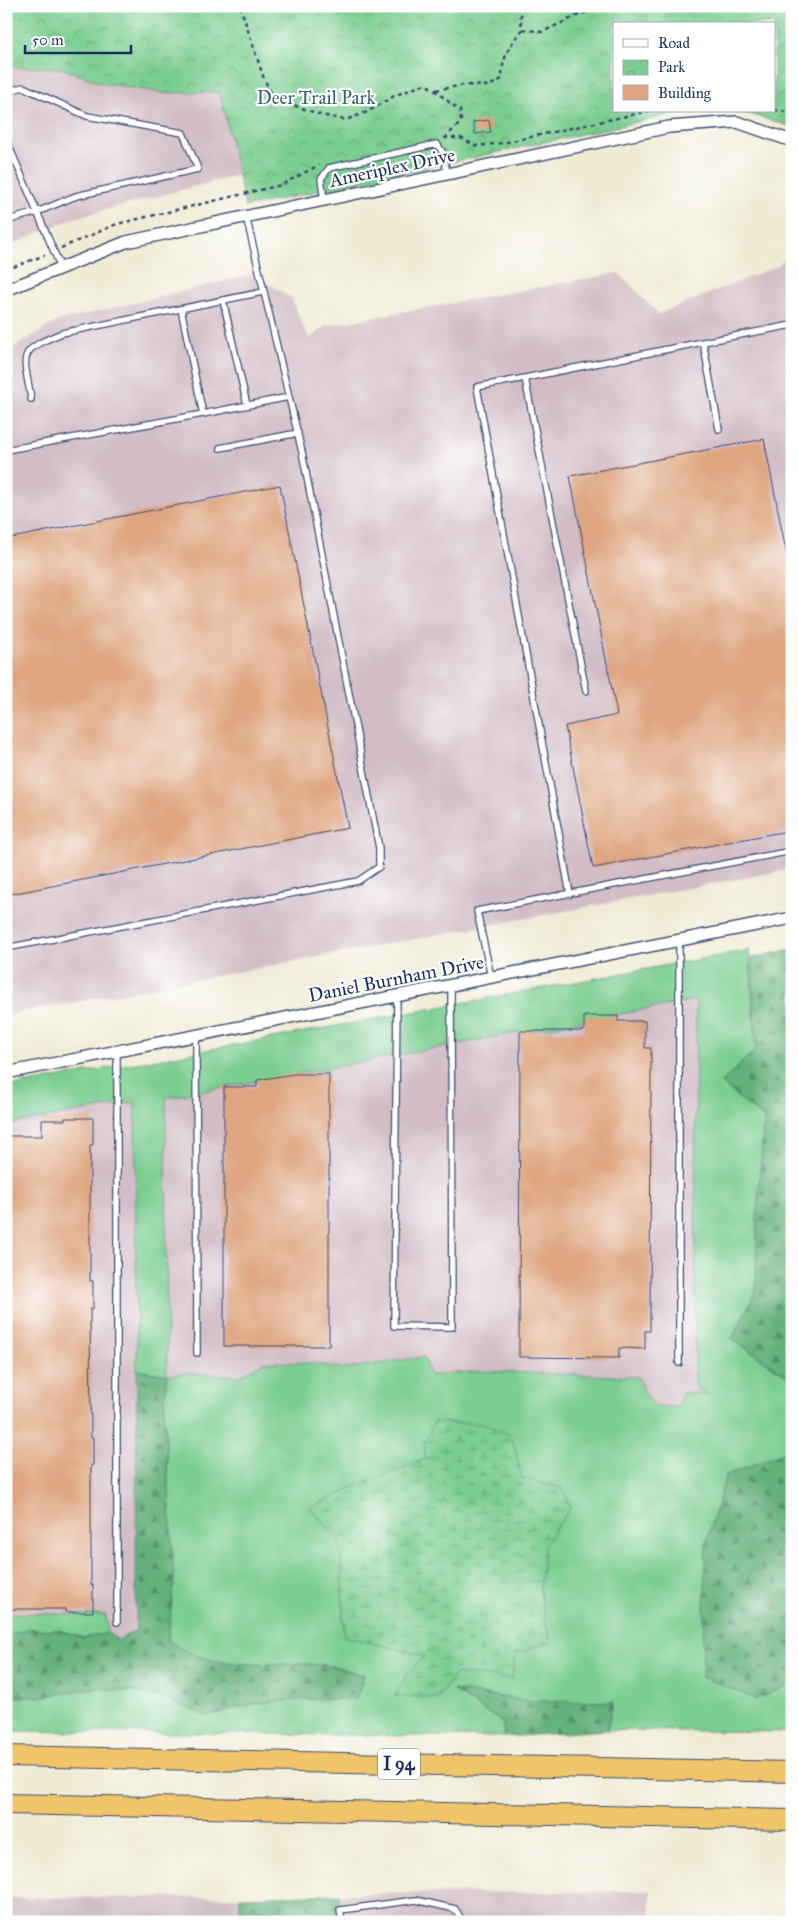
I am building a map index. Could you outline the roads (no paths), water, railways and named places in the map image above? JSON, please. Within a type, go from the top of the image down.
[{"type":"highway","name":"I 94","points":[[6,1756],[792,1772]]},
{"type":"highway","points":[[6,1804],[792,1820]]},
{"type":"street","name":"Ameriplex Drive","points":[[6,290],[126,242],[669,127],[737,122],[792,140]]},
{"type":"street","name":"Daniel Burnham Drive","points":[[6,1073],[792,918]]},
{"type":"lane","points":[[6,92],[23,87],[87,116],[183,133],[198,170],[76,196],[6,222]]},
{"type":"lane","points":[[6,139],[61,268]]},
{"type":"lane","points":[[324,200],[321,179],[329,168],[437,144],[448,173]]},
{"type":"lane","points":[[6,948],[358,881],[379,867],[379,848],[298,433],[246,216]]},
{"type":"lane","points":[[32,399],[24,359],[30,348],[62,333],[263,292]]},
{"type":"lane","points":[[224,300],[247,406]]},
{"type":"lane","points":[[180,309],[203,414]]},
{"type":"lane","points":[[570,894],[478,387],[792,326]]},
{"type":"lane","points":[[703,342],[719,429]]},
{"type":"lane","points":[[524,378],[586,691]]},
{"type":"lane","points":[[6,450],[289,397]]},
{"type":"lane","points":[[220,448],[298,433]]},
{"type":"lane","points":[[491,977],[478,911],[792,852]]},
{"type":"lane","points":[[679,1363],[680,940]]},
{"type":"lane","points":[[396,996],[394,1326],[452,1328],[451,985]]},
{"type":"lane","points":[[196,1036],[197,1353]]},
{"type":"lane","points":[[117,1052],[117,1622]]},
{"type":"lane","points":[[342,1922],[340,1910],[416,1900],[455,1909],[463,1922]]},
{"type":"park label","name":"Deer Trail Park","points":[[316,97]]}]
